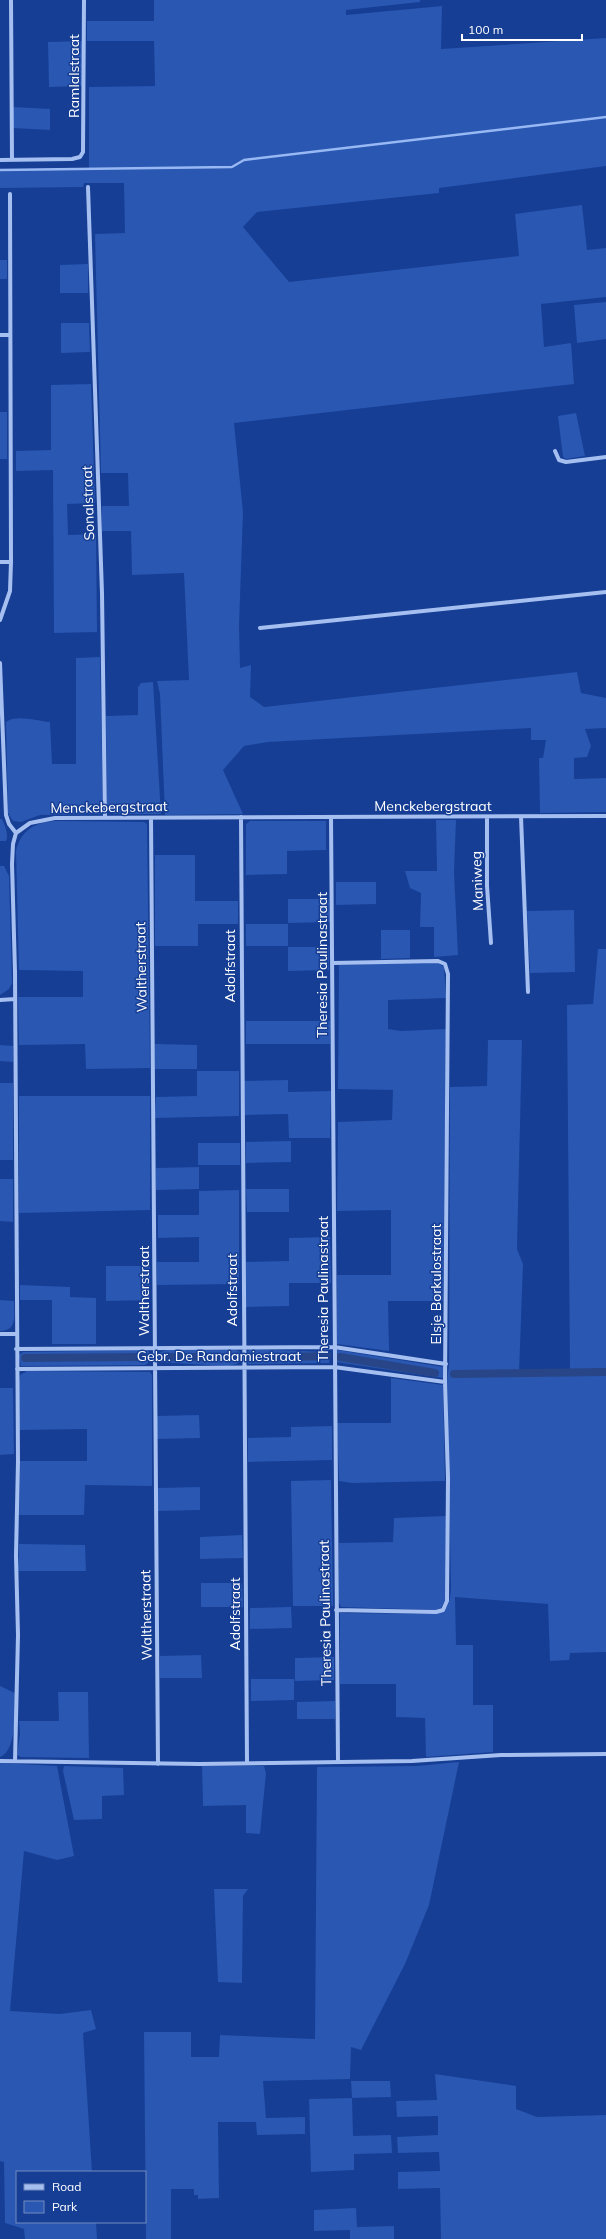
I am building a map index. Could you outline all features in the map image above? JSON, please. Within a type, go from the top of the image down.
[{"type":"street","points":[[0,160],[12,160],[11,0]]},
{"type":"street","name":"Ramlalstraat","points":[[12,160],[72,159],[80,157],[83,152],[84,0]]},
{"type":"street","name":"Sonalstraat","points":[[88,187],[102,585],[105,818]]},
{"type":"street","points":[[0,620],[10,591],[11,562],[10,194]]},
{"type":"street","points":[[0,335],[10,335]]},
{"type":"street","points":[[555,451],[559,460],[566,462],[606,457]]},
{"type":"street","points":[[0,562],[11,562]]},
{"type":"street","points":[[260,628],[606,592]]},
{"type":"street","points":[[0,663],[6,815],[9,824],[16,833],[13,844],[12,864],[17,1369],[16,1556],[18,1635],[15,1761]]},
{"type":"street","name":"Menckebergstraat","points":[[16,833],[30,823],[43,819],[241,817],[487,818],[606,816]]},
{"type":"street","name":"Adolfstraat","points":[[241,817],[243,1346],[247,1763]]},
{"type":"street","name":"Theresia Paulinastraat","points":[[331,817],[338,1762]]},
{"type":"street","points":[[521,817],[528,992]]},
{"type":"street","name":"Waltherstraat","points":[[151,818],[158,1764]]},
{"type":"street","name":"Maniweg","points":[[487,818],[487,886],[491,943]]},
{"type":"street","name":"Elsje Borkulostraat","points":[[333,963],[424,960],[438,961],[445,964],[448,974],[445,1382],[448,1486],[447,1601],[443,1610],[436,1612],[336,1610]]},
{"type":"street","points":[[0,1000],[14,999]]},
{"type":"street","points":[[0,1334],[16,1334]]},
{"type":"street","name":"Gebr. De Randamiestraat","points":[[16,1349],[243,1346],[334,1347],[446,1364]]},
{"type":"street","name":"Gebr. De Randamiestraat","points":[[17,1369],[334,1367],[445,1382]]},
{"type":"street","points":[[0,1761],[158,1764],[338,1762],[412,1761],[501,1755],[606,1754]]},
{"type":"green space","points":[[154,0],[420,0],[420,2],[346,10],[346,15],[442,6],[441,49],[606,38],[606,166],[439,188],[439,193],[257,212],[243,227],[289,282],[519,256],[515,214],[582,205],[587,250],[606,248],[606,297],[541,304],[544,347],[571,343],[574,384],[234,423],[243,512],[239,626],[240,668],[251,665],[250,697],[264,707],[577,672],[581,693],[606,698],[606,728],[585,729],[591,746],[587,757],[574,758],[574,779],[606,778],[606,812],[540,813],[539,758],[543,758],[546,740],[531,740],[531,728],[268,742],[244,746],[223,770],[243,814],[165,815],[160,694],[157,681],[189,680],[184,573],[132,575],[131,531],[102,531],[102,506],[129,506],[128,473],[101,473],[95,234],[125,233],[124,183],[84,183],[83,187],[0,188],[0,170],[89,169],[89,87],[155,86],[154,41],[87,41],[87,21],[154,21]]},
{"type":"green space","points":[[82,41],[83,86],[49,87],[48,42]]},
{"type":"green space","points":[[13,107],[50,109],[50,130],[13,128]]},
{"type":"green space","points":[[0,260],[7,260],[7,279],[0,279]]},
{"type":"green space","points":[[88,264],[88,293],[60,293],[60,265]]},
{"type":"green space","points":[[606,302],[606,339],[577,343],[574,305]]},
{"type":"green space","points":[[61,323],[89,323],[90,352],[61,353]]},
{"type":"green space","points":[[91,384],[95,503],[67,504],[68,535],[96,534],[97,632],[54,633],[53,470],[16,471],[16,451],[51,450],[51,385]]},
{"type":"green space","points":[[0,412],[7,412],[7,459],[0,459]]},
{"type":"green space","points":[[576,413],[585,456],[566,459],[563,457],[558,416]]},
{"type":"green space","points":[[100,657],[103,814],[40,815],[21,822],[13,821],[8,813],[6,722],[15,718],[21,718],[50,722],[52,764],[76,764],[76,658]]},
{"type":"green space","points":[[153,682],[161,814],[114,814],[107,808],[106,716],[138,715],[138,687],[141,683]]},
{"type":"green space","points":[[0,819],[2,819],[6,830],[6,841],[0,841]]},
{"type":"green space","points":[[436,820],[456,820],[454,872],[458,955],[434,957],[434,927],[420,927],[421,893],[410,888],[405,871],[437,871]]},
{"type":"green space","points":[[56,821],[144,822],[147,824],[150,1068],[86,1069],[85,1044],[19,1045],[18,997],[83,997],[83,971],[19,970],[16,851],[21,838],[30,828],[42,823]]},
{"type":"green space","points":[[250,821],[326,821],[326,850],[287,851],[287,874],[246,875],[246,824]]},
{"type":"green space","points":[[155,855],[195,855],[195,901],[238,901],[238,924],[198,924],[198,946],[155,946]]},
{"type":"green space","points":[[0,866],[4,866],[9,876],[12,983],[9,989],[0,995]]},
{"type":"green space","points":[[336,882],[376,882],[376,904],[336,905]]},
{"type":"green space","points":[[288,899],[329,899],[330,922],[288,923]]},
{"type":"green space","points":[[574,910],[575,972],[530,973],[527,911]]},
{"type":"green space","points":[[246,924],[288,924],[288,946],[246,946]]},
{"type":"green space","points":[[381,930],[410,930],[410,958],[381,959]]},
{"type":"green space","points":[[288,947],[329,947],[329,970],[288,971]]},
{"type":"green space","points":[[598,949],[606,949],[606,1652],[570,1653],[569,1660],[550,1661],[548,1604],[455,1597],[456,1645],[473,1645],[473,1705],[493,1705],[493,1752],[426,1757],[425,1718],[396,1717],[396,1684],[340,1684],[340,1613],[436,1614],[444,1610],[450,1597],[447,1381],[449,1365],[450,1087],[487,1086],[488,1040],[522,1040],[517,1249],[523,1264],[519,1373],[570,1372],[567,1005],[593,1004]]},
{"type":"green space","points":[[428,962],[438,963],[444,967],[446,998],[388,1000],[388,1029],[401,1031],[446,1029],[443,1301],[388,1301],[389,1351],[337,1344],[337,1275],[391,1275],[391,1210],[337,1211],[338,1122],[392,1120],[393,1090],[338,1089],[339,965]]},
{"type":"green space","points":[[246,1021],[330,1021],[330,1044],[246,1044]]},
{"type":"green space","points":[[155,1044],[197,1045],[197,1069],[155,1069]]},
{"type":"green space","points":[[0,1045],[13,1046],[13,1062],[0,1061]]},
{"type":"green space","points":[[197,1071],[239,1071],[239,1116],[155,1118],[156,1097],[197,1096]]},
{"type":"green space","points":[[288,1080],[288,1092],[331,1091],[330,1138],[289,1138],[288,1114],[245,1115],[244,1081]]},
{"type":"green space","points":[[0,1083],[13,1083],[13,1160],[0,1160]]},
{"type":"green space","points":[[19,1096],[150,1096],[150,1210],[19,1213]]},
{"type":"green space","points":[[291,1141],[291,1162],[246,1163],[246,1142]]},
{"type":"green space","points":[[198,1143],[240,1143],[240,1165],[198,1165]]},
{"type":"green space","points":[[199,1167],[199,1189],[156,1190],[156,1168]]},
{"type":"green space","points":[[0,1179],[13,1179],[13,1222],[0,1221]]},
{"type":"green space","points":[[246,1189],[289,1189],[289,1212],[247,1212]]},
{"type":"green space","points":[[239,1190],[239,1284],[157,1285],[157,1262],[199,1262],[199,1237],[158,1238],[158,1215],[199,1215],[199,1191]]},
{"type":"green space","points":[[330,1237],[331,1283],[289,1283],[289,1306],[246,1307],[246,1262],[289,1261],[289,1238]]},
{"type":"green space","points":[[106,1266],[150,1266],[150,1300],[106,1301]]},
{"type":"green space","points":[[20,1285],[70,1287],[70,1297],[96,1298],[96,1344],[52,1344],[52,1300],[20,1300]]},
{"type":"green space","points":[[0,1300],[14,1301],[14,1321],[10,1328],[0,1331]]},
{"type":"green space","points":[[250,1349],[328,1352],[331,1354],[329,1363],[248,1364],[246,1354]]},
{"type":"green space","points":[[147,1350],[150,1353],[148,1363],[145,1365],[21,1366],[19,1355],[23,1352]]},
{"type":"green space","points":[[167,1350],[236,1350],[240,1352],[240,1361],[237,1364],[227,1366],[157,1362],[158,1353]]},
{"type":"green space","points":[[337,1350],[444,1367],[443,1378],[336,1362]]},
{"type":"green space","points":[[27,1371],[150,1372],[152,1375],[152,1486],[85,1485],[84,1515],[19,1515],[20,1461],[87,1461],[87,1429],[19,1430],[19,1381],[20,1375]]},
{"type":"green space","points":[[391,1378],[443,1385],[445,1481],[352,1483],[339,1481],[337,1423],[391,1423]]},
{"type":"green space","points":[[0,1388],[13,1388],[14,1454],[0,1455]]},
{"type":"green space","points":[[199,1415],[200,1438],[157,1439],[157,1416]]},
{"type":"green space","points":[[332,1426],[332,1460],[248,1462],[248,1438],[291,1437],[291,1427]]},
{"type":"green space","points":[[331,1480],[333,1606],[293,1606],[291,1481]]},
{"type":"green space","points":[[200,1487],[200,1510],[158,1511],[158,1488]]},
{"type":"green space","points":[[446,1516],[446,1599],[441,1608],[436,1610],[341,1607],[339,1603],[339,1543],[393,1542],[394,1518]]},
{"type":"green space","points":[[242,1535],[243,1558],[200,1559],[200,1537]]},
{"type":"green space","points":[[19,1544],[85,1545],[86,1571],[18,1571]]},
{"type":"green space","points":[[201,1583],[242,1583],[243,1607],[201,1607]]},
{"type":"green space","points":[[291,1607],[292,1628],[250,1629],[250,1608]]},
{"type":"green space","points":[[201,1655],[202,1678],[160,1678],[160,1656]]},
{"type":"green space","points":[[334,1657],[334,1680],[295,1681],[295,1658]]},
{"type":"green space","points":[[251,1679],[294,1679],[294,1700],[251,1701]]},
{"type":"green space","points":[[0,1686],[15,1693],[15,1718],[10,1746],[6,1753],[0,1757]]},
{"type":"green space","points":[[58,1692],[88,1692],[89,1758],[21,1757],[17,1755],[20,1734],[19,1721],[59,1721]]},
{"type":"green space","points":[[335,1701],[335,1719],[297,1719],[297,1702]]},
{"type":"green space","points":[[459,1762],[429,1905],[405,1964],[361,2050],[351,2047],[350,2079],[263,2081],[266,2118],[305,2117],[305,2134],[257,2135],[256,2122],[218,2122],[219,2198],[198,2199],[198,2195],[194,2195],[194,2189],[171,2189],[171,2239],[146,2239],[144,2032],[191,2032],[191,2057],[219,2057],[220,2035],[315,2039],[317,1767],[417,1766]]},
{"type":"green space","points":[[0,1763],[57,1766],[74,1856],[57,1860],[24,1851],[10,2011],[60,2014],[91,2010],[96,2029],[83,2033],[92,2171],[16,2171],[16,2223],[96,2223],[97,2239],[25,2239],[24,2229],[5,2223],[4,2162],[0,2161]]},
{"type":"green space","points":[[64,1766],[123,1768],[124,1795],[102,1796],[102,1819],[74,1820],[63,1771]]},
{"type":"green space","points":[[202,1766],[264,1766],[266,1773],[260,1834],[246,1833],[246,1805],[203,1806]]},
{"type":"green space","points":[[214,1889],[248,1889],[243,1896],[242,1983],[218,1982]]},
{"type":"green space","points":[[435,2074],[516,2086],[516,2109],[537,2117],[606,2115],[606,2239],[441,2239],[440,2188],[398,2189],[398,2172],[440,2171],[439,2152],[398,2153],[397,2137],[438,2135],[438,2116],[397,2117],[396,2101],[437,2100]]},
{"type":"green space","points":[[351,2081],[390,2081],[391,2097],[352,2098]]},
{"type":"green space","points":[[352,2098],[353,2136],[391,2135],[392,2153],[354,2154],[354,2170],[311,2172],[309,2099]]},
{"type":"green space","points":[[356,2208],[357,2227],[394,2226],[394,2239],[350,2239],[350,2230],[314,2231],[314,2210]]},
{"type":"waterway","points":[[0,170],[232,167],[244,160],[606,117]]},
{"type":"waterway","points":[[251,1358],[327,1356]]},
{"type":"waterway","points":[[25,1358],[144,1357]]},
{"type":"waterway","points":[[168,1357],[237,1357]]},
{"type":"waterway","points":[[340,1357],[435,1373]]},
{"type":"waterway","points":[[454,1374],[606,1372]]}]
